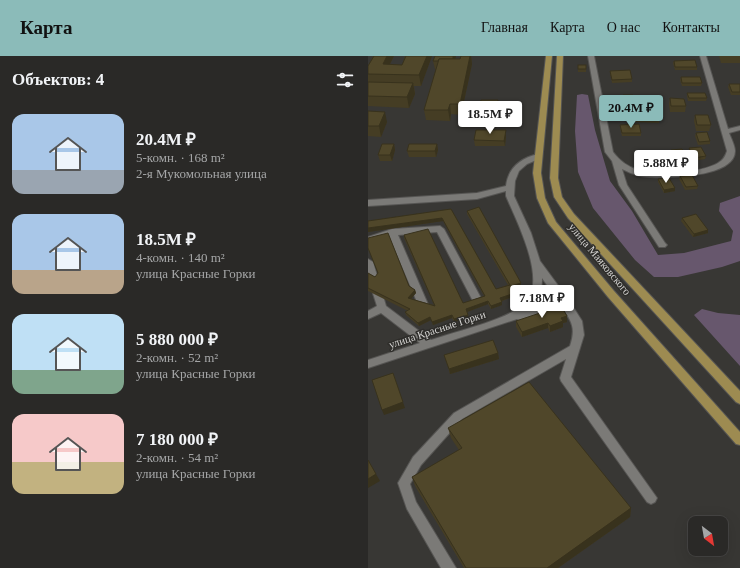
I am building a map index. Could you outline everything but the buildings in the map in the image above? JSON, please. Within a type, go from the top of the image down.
[{"type":"main road","name":"улица Маяковского","points":[[549,56],[537,173],[539,192],[552,223],[611,294],[740,440]]},
{"type":"main road","name":"улица Маяковского","points":[[560,56],[554,178],[558,197],[571,216],[740,399]]},
{"type":"street","points":[[591,56],[609,152],[616,161],[625,167],[638,173],[650,175],[706,170],[727,160],[731,151],[703,56]]},
{"type":"street","points":[[725,132],[740,128]]},
{"type":"street","points":[[368,203],[477,196],[509,188],[515,169],[529,159],[538,156]]},
{"type":"street","points":[[616,161],[623,185],[662,245]]},
{"type":"street","name":"улица Красные Горки","points":[[368,364],[504,320],[521,311],[534,299],[538,287],[539,275],[536,261],[510,196],[509,188]]},
{"type":"street","points":[[368,240],[392,232],[440,229],[477,300]]},
{"type":"street","points":[[392,232],[426,309]]},
{"type":"street","points":[[536,261],[577,321],[579,335],[565,378],[651,498]]},
{"type":"street","points":[[368,262],[370,275],[382,308],[429,344]]},
{"type":"street","points":[[504,320],[565,302]]},
{"type":"street","points":[[368,315],[382,308]]},
{"type":"street","points":[[449,568],[411,505],[404,483],[417,462],[458,416],[574,349]]},
{"type":"shaded area","points":[[577,95],[588,95],[595,130],[610,181],[632,211],[658,255],[684,253],[731,241],[733,231],[719,211],[720,203],[740,196],[740,261],[722,267],[678,277],[654,277],[635,260],[593,208],[578,172],[575,131]]},
{"type":"shaded area","points":[[702,309],[718,313],[740,315],[740,366],[694,315]]}]
